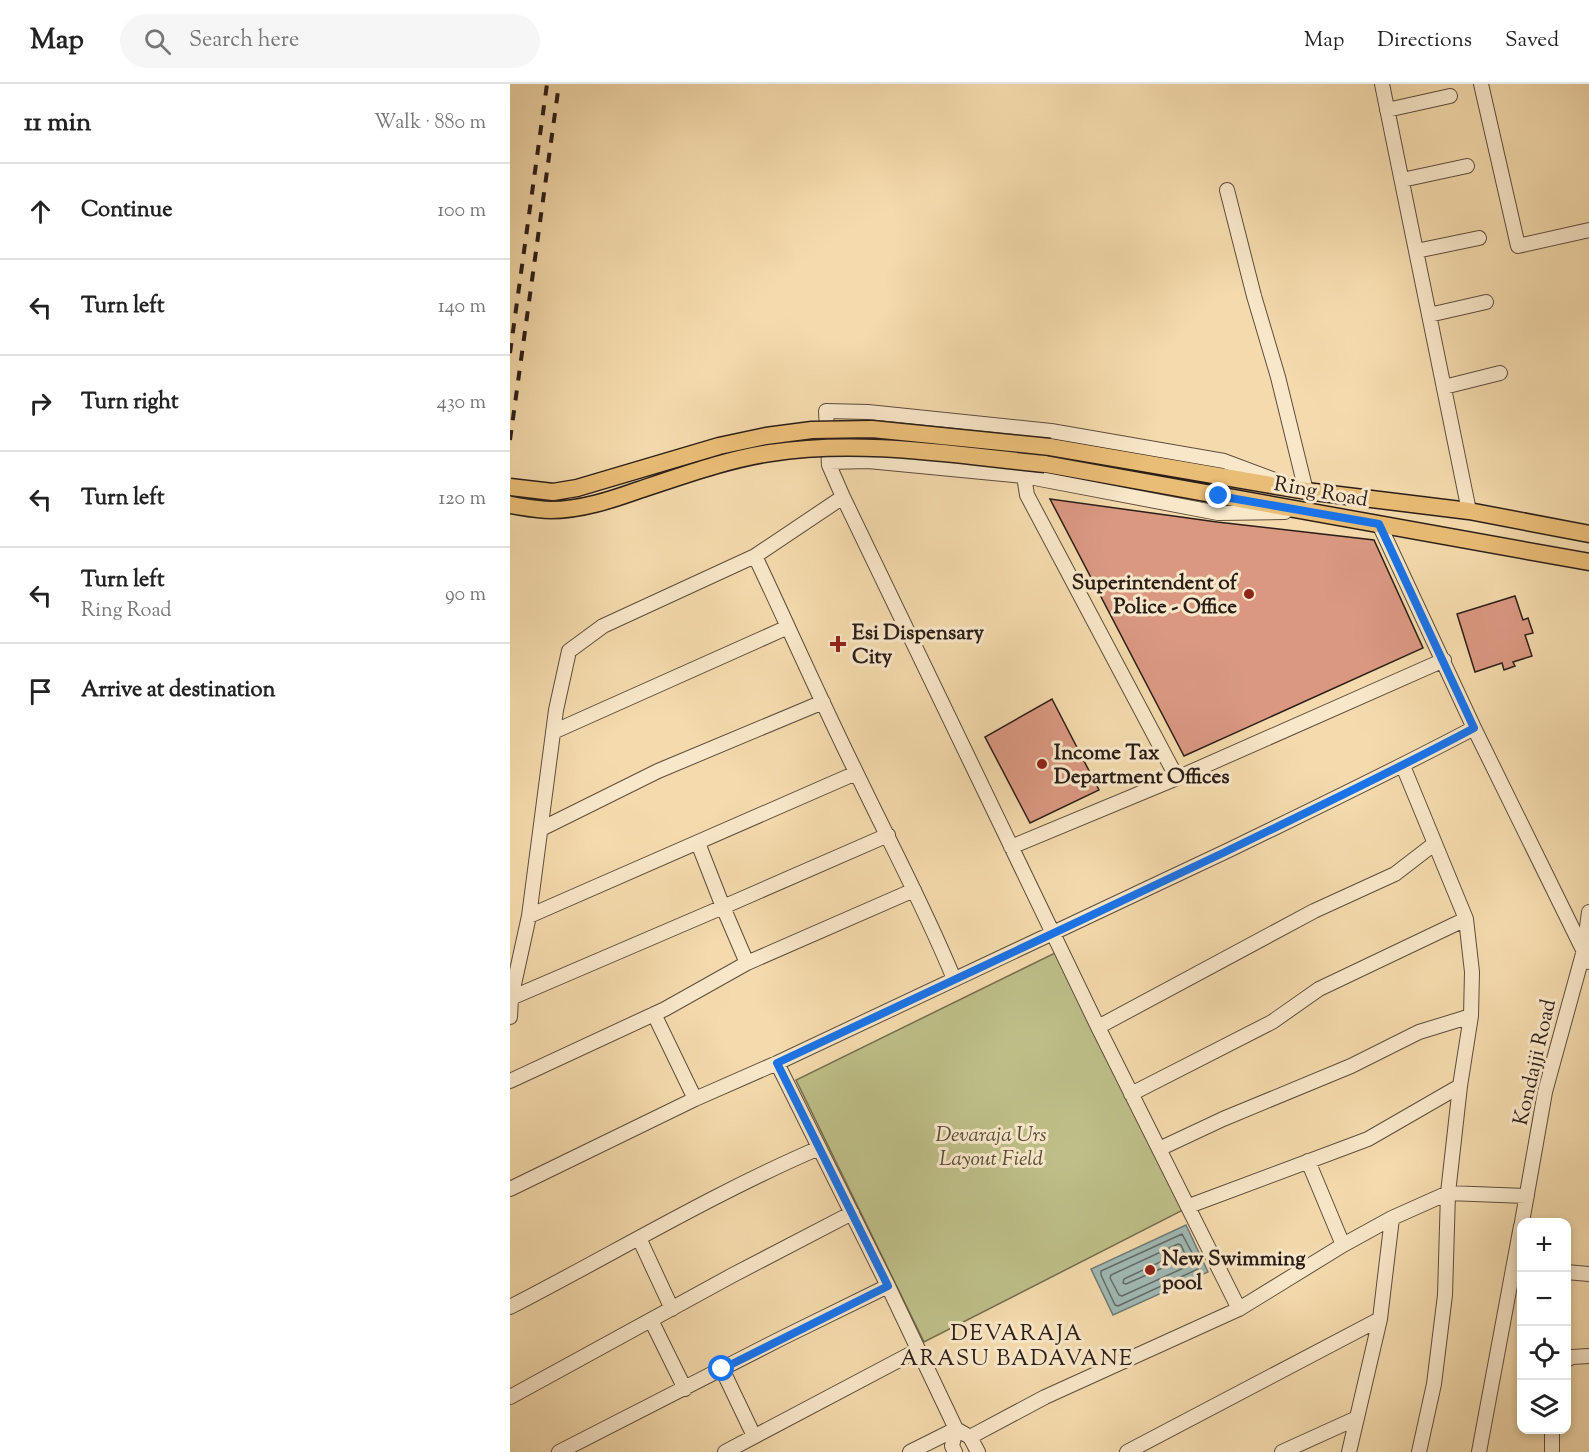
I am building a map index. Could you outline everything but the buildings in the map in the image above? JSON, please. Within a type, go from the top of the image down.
[{"type":"main road","points":[[510,487],[553,492],[577,488],[719,446],[766,436],[812,430],[872,429],[1050,447],[1306,491],[1469,511],[1589,534]]},
{"type":"main road","name":"Ring Road","points":[[510,506],[551,510],[578,507],[607,501],[722,463],[768,453],[813,448],[868,447],[1046,464],[1589,562]]},
{"type":"street","points":[[1382,84],[1469,511]]},
{"type":"street","points":[[1481,84],[1518,246],[1589,230]]},
{"type":"street","points":[[1387,110],[1450,96]]},
{"type":"street","points":[[1402,180],[1467,166]]},
{"type":"street","points":[[1227,190],[1254,296],[1278,377],[1306,491]]},
{"type":"street","points":[[1416,251],[1479,238]]},
{"type":"street","points":[[1429,315],[1486,302]]},
{"type":"street","points":[[1444,387],[1500,373]]},
{"type":"street","points":[[1239,1308],[1098,1028],[843,497],[829,462],[826,411],[868,412],[1051,431],[1224,461],[1306,491]]},
{"type":"street","points":[[829,462],[868,461],[1024,476],[1218,513],[1309,512]]},
{"type":"street","points":[[1024,476],[1027,495],[1177,778]]},
{"type":"street","points":[[510,1017],[511,998],[529,916],[554,732],[569,651],[603,626],[755,556],[843,497]]},
{"type":"street","points":[[1379,524],[1474,728],[1587,954]]},
{"type":"street","points":[[755,556],[954,979]]},
{"type":"street","points":[[554,732],[788,627]]},
{"type":"street","points":[[1011,847],[1177,778],[1444,660]]},
{"type":"street","points":[[541,829],[658,771],[823,702]]},
{"type":"street","points":[[510,1189],[695,1099],[1053,935],[1402,766],[1474,728]]},
{"type":"street","points":[[1402,766],[1466,919],[1472,972],[1471,1016],[1460,1086],[1448,1193],[1443,1306],[1434,1384],[1419,1452]]},
{"type":"street","points":[[529,916],[856,773]]},
{"type":"street","points":[[511,998],[888,836]]},
{"type":"street","points":[[698,843],[747,963]]},
{"type":"street","points":[[1098,1028],[1314,911],[1395,874],[1434,844]]},
{"type":"street","points":[[510,1081],[654,1014],[747,963],[914,890]]},
{"type":"street","name":"Kondajji Road","points":[[1523,1218],[1545,1092],[1587,954],[1589,912]]},
{"type":"street","points":[[1131,1094],[1272,1022],[1319,989],[1466,919]]},
{"type":"street","points":[[654,1014],[695,1099]]},
{"type":"street","points":[[1159,1149],[1223,1119],[1351,1066],[1419,1032],[1471,1016]]},
{"type":"street","points":[[777,1063],[956,1429],[970,1437],[978,1452]]},
{"type":"street","points":[[1189,1206],[1368,1139],[1460,1086]]},
{"type":"street","points":[[510,1307],[680,1215],[771,1169],[819,1148]]},
{"type":"street","points":[[1308,1161],[1343,1245]]},
{"type":"street","points":[[970,1437],[1045,1397],[1239,1308],[1392,1218],[1448,1193],[1527,1196]]},
{"type":"street","points":[[510,1397],[852,1213]]},
{"type":"street","points":[[1349,1452],[1380,1319],[1392,1218]]},
{"type":"street","points":[[639,1238],[672,1309]]},
{"type":"street","name":"Kondajji Road","points":[[1479,1452],[1517,1269]]},
{"type":"street","points":[[1571,1272],[1589,1274]]},
{"type":"street","points":[[559,1452],[888,1286]]},
{"type":"street","points":[[1127,1452],[1380,1319]]},
{"type":"street","points":[[651,1320],[685,1389]]},
{"type":"street","points":[[724,1452],[918,1350]]},
{"type":"street","points":[[1571,1358],[1589,1356]]},
{"type":"street","points":[[722,1369],[754,1436]]},
{"type":"street","points":[[1282,1452],[1357,1418]]},
{"type":"street","points":[[910,1452],[956,1429]]},
{"type":"street","points":[[954,1452],[952,1446],[956,1429]]},
{"type":"street","points":[[1551,1434],[1552,1452]]},
{"type":"green space","name":"Devaraja Urs Layout Field","points":[[1057,952],[1183,1210],[924,1342],[796,1080]]},
{"type":"water","name":"New Swimming pool","points":[[1186,1225],[1208,1272],[1113,1315],[1091,1269]]},
{"type":"railway","points":[[510,353],[547,84]]},
{"type":"railway","points":[[510,440],[559,84]]},
{"type":"place","name":"Superintendent of Police - Office","points":[[1249,594]]},
{"type":"place","name":"Esi Dispensary City","points":[[838,644]]},
{"type":"place","name":"Income Tax Department Offices","points":[[1042,764]]},
{"type":"place","name":"New Swimming pool","points":[[1150,1270]]},
{"type":"district","name":"DEVARAJA ARASU BADAVANE","points":[[1017,1344]]},
{"type":"route","points":[[722,1369],[888,1286],[777,1063],[1053,935],[1402,766],[1474,728],[1379,524],[1219,496]]}]
